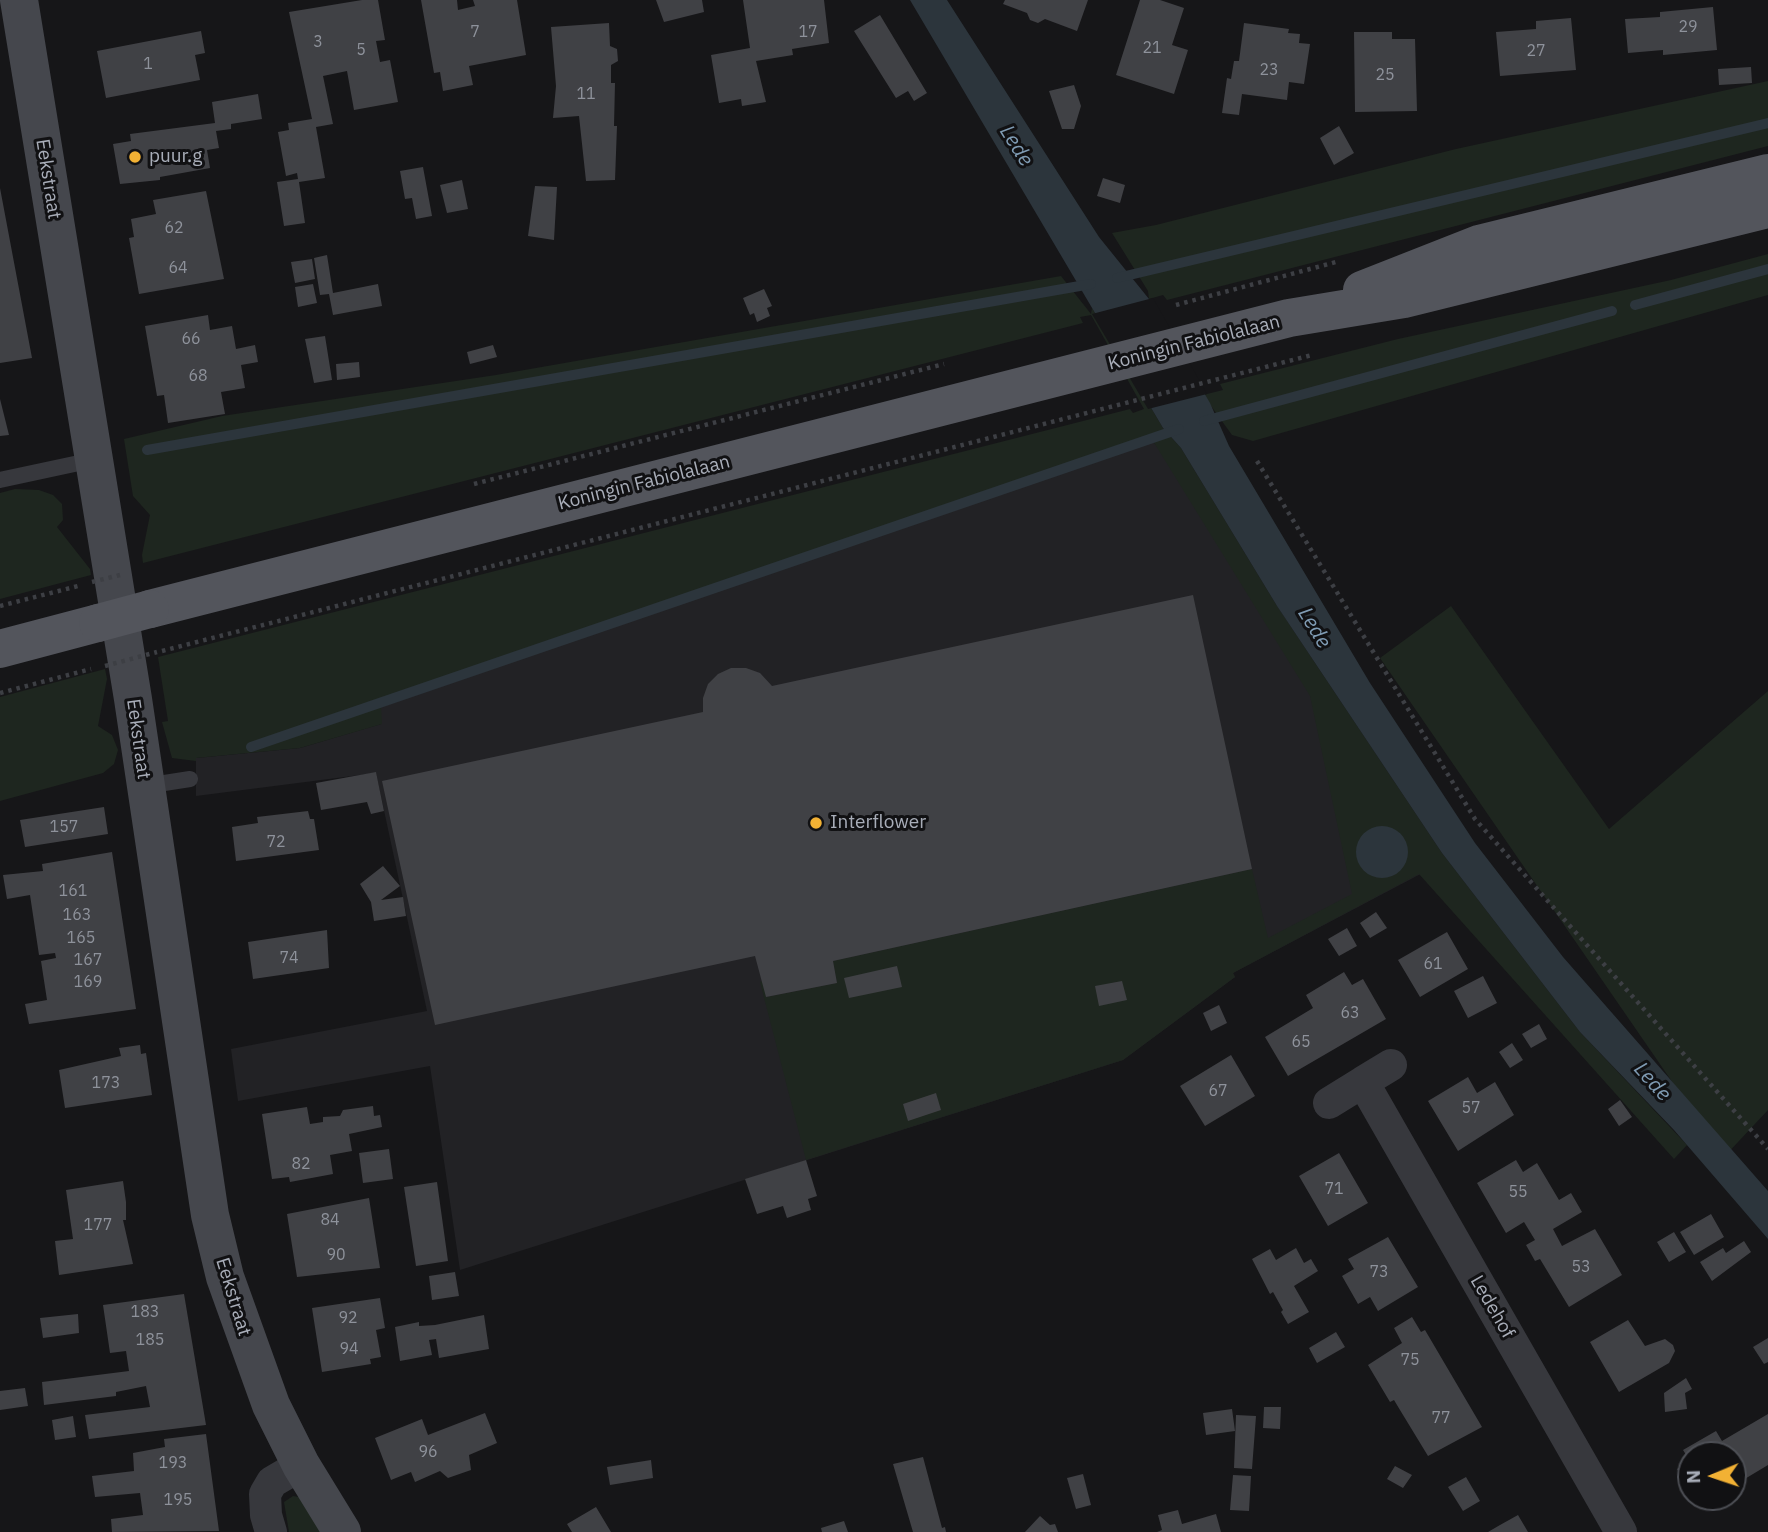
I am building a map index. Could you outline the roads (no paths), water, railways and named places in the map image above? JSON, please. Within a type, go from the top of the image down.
[{"type":"main road","name":"Koningin Fabiolalaan","points":[[1289,318],[1457,251],[1768,173]]},
{"type":"main road","name":"Koningin Fabiolalaan","points":[[0,649],[1289,318],[1404,299],[1768,209]]},
{"type":"street","name":"Eekstraat","points":[[19,0],[94,460],[211,1215],[225,1277],[271,1405],[300,1465],[342,1532]]},
{"type":"street","points":[[1329,1103],[1391,1065]]},
{"type":"street","name":"Ledehof","points":[[1363,1082],[1621,1532]]},
{"type":"street","points":[[271,1532],[266,1515],[265,1494],[272,1482],[300,1465]]},
{"type":"lane","points":[[0,480],[94,460]]},
{"type":"lane","points":[[145,786],[190,779]]},
{"type":"water","name":"Lede","points":[[910,0],[947,0],[1099,237],[1149,299],[1210,403],[1229,446],[1370,683],[1475,843],[1563,957],[1768,1191],[1768,1239],[1674,1130],[1580,1032],[1442,853],[1277,606],[1181,448],[1163,428]]},
{"type":"water","points":[[1382,826],[1392,828],[1400,834],[1406,842],[1406,862],[1400,870],[1392,876],[1382,878],[1372,876],[1364,870],[1358,862],[1356,852],[1358,842],[1364,834],[1372,828]]},
{"type":"waterway","points":[[1117,278],[1768,123]]},
{"type":"waterway","points":[[1635,305],[1768,269]]},
{"type":"waterway","points":[[147,450],[1091,284]]},
{"type":"waterway","points":[[1204,421],[1612,311]]},
{"type":"waterway","points":[[251,747],[1179,429]]},
{"type":"place","name":"puur.g","points":[[135,157]]},
{"type":"place","name":"Interflower","points":[[816,823]]}]
